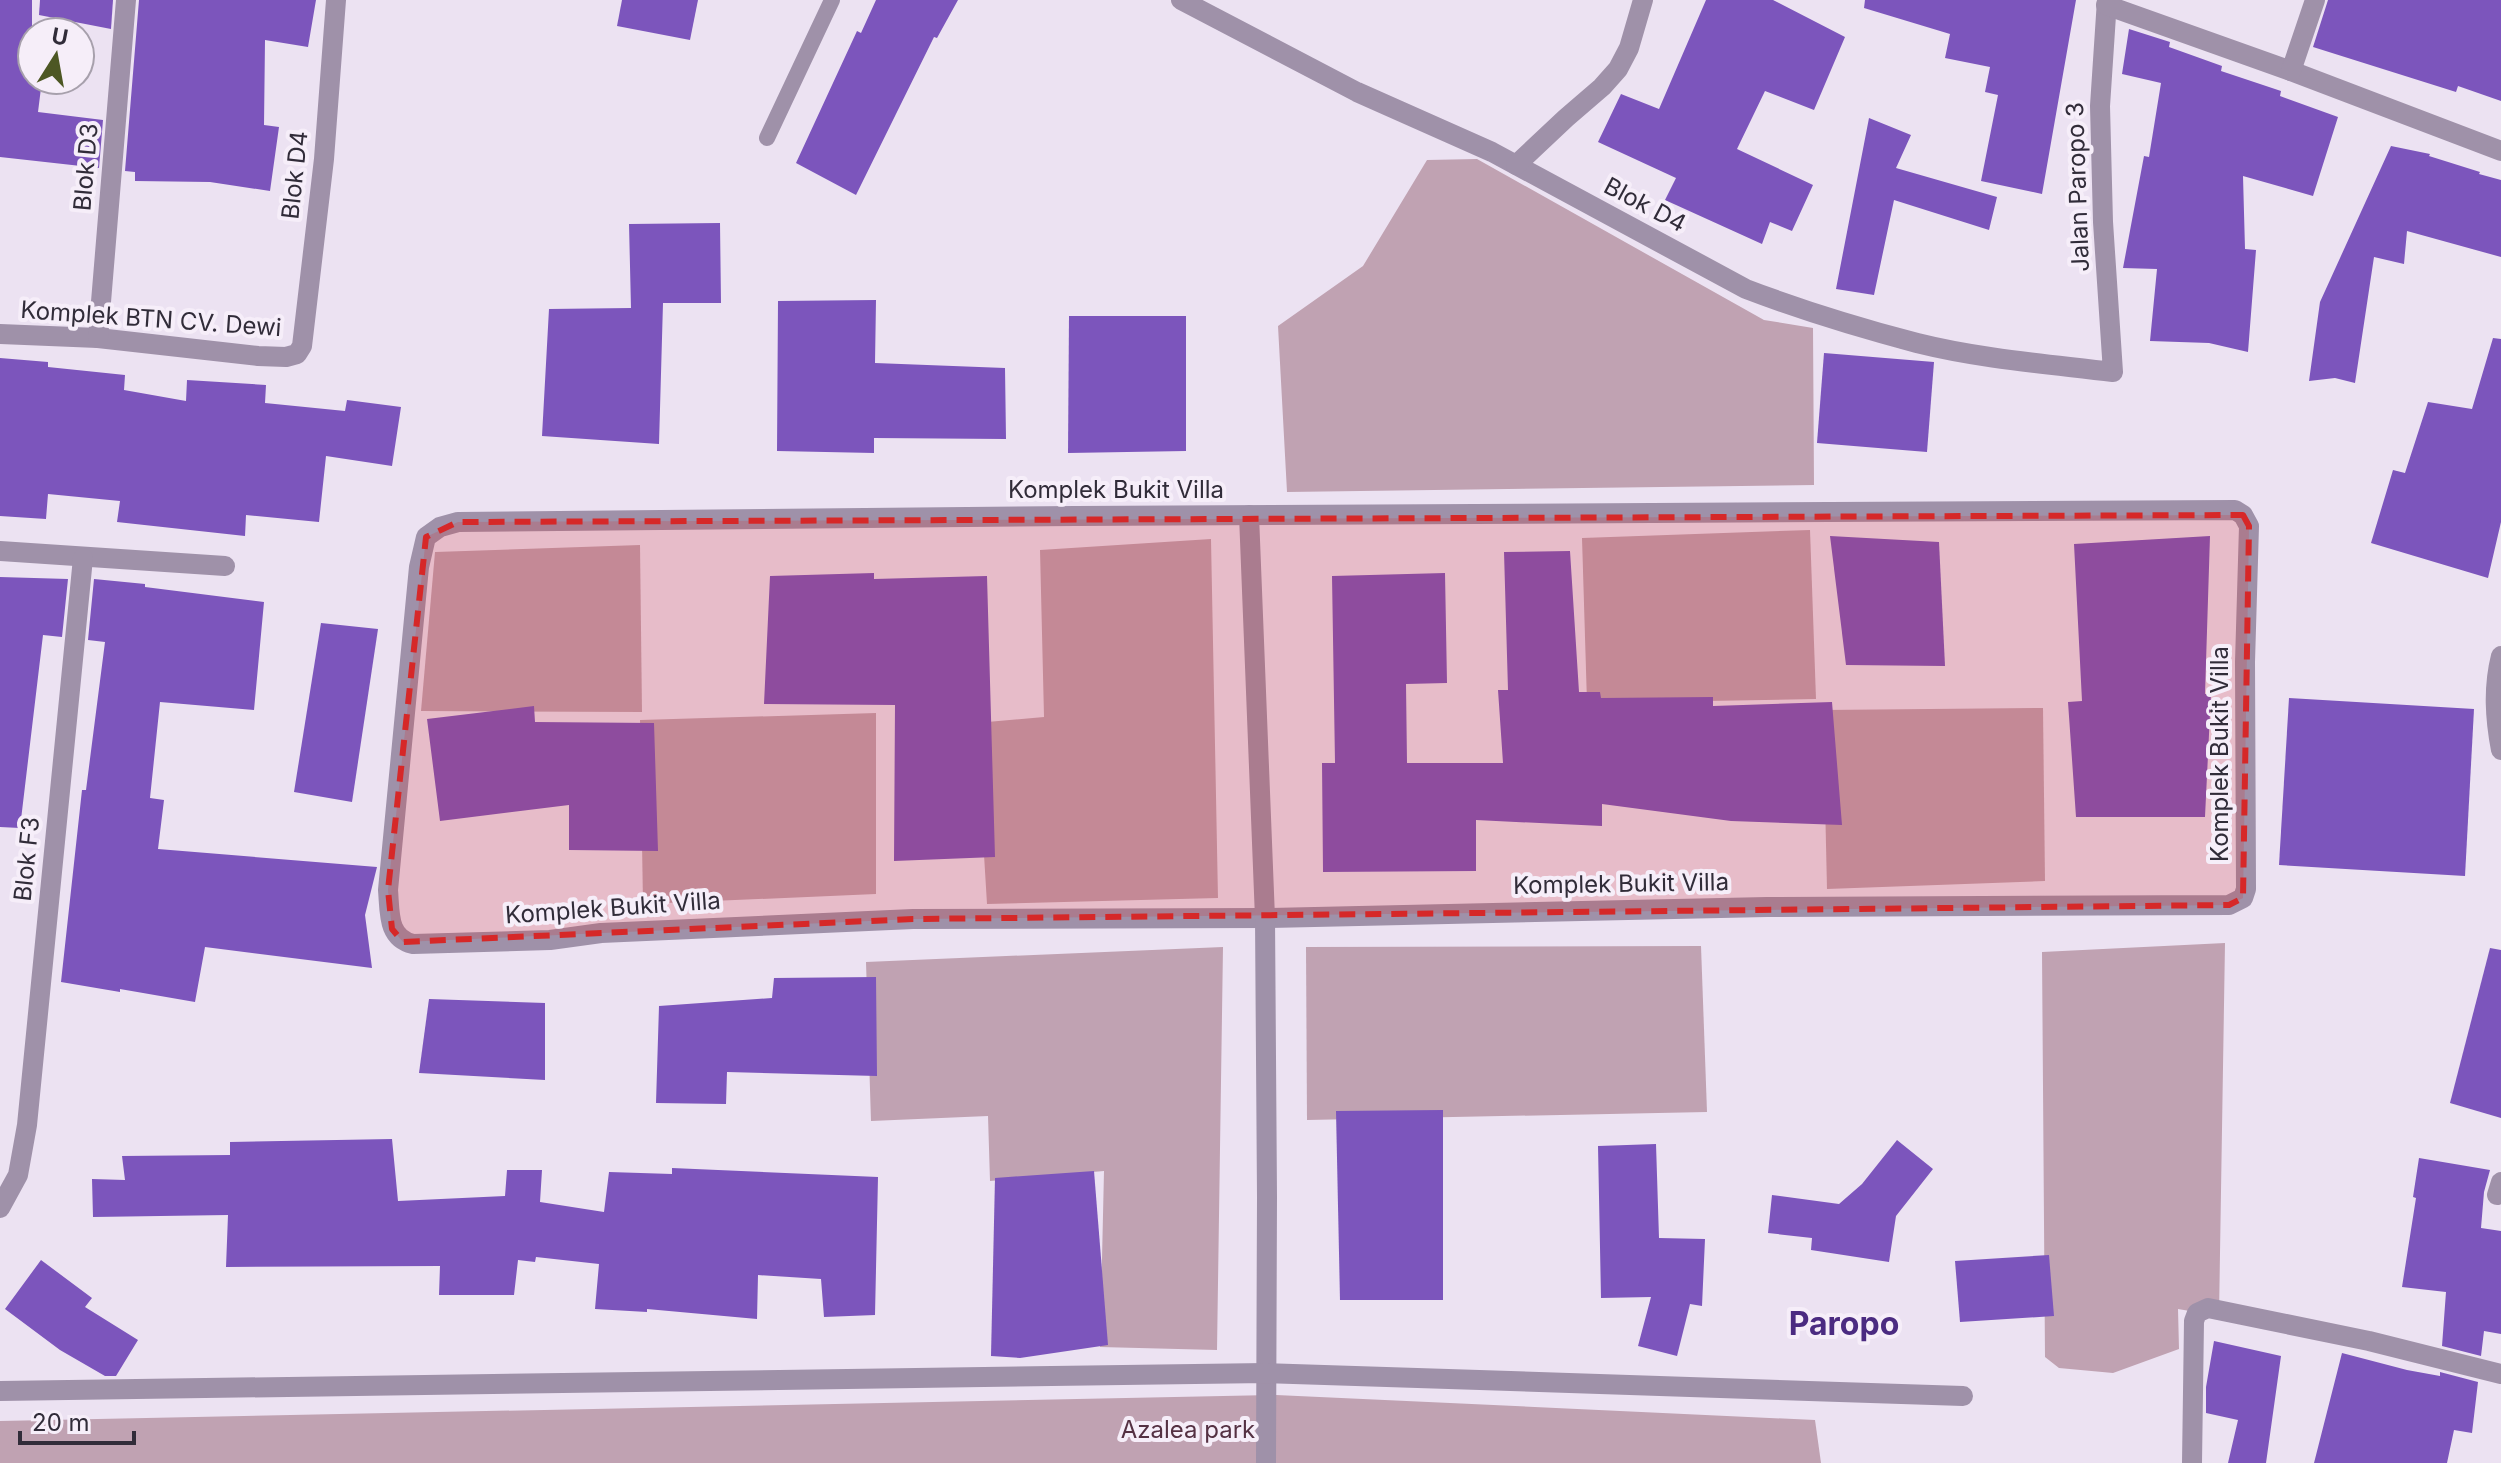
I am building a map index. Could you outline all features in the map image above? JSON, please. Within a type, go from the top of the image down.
[{"type":"street","name":"Blok D3","points":[[98,338],[126,0]]},
{"type":"street","name":"Blok D4","points":[[297,354],[302,346],[324,159],[336,0]]},
{"type":"street","name":"Blok D4","points":[[1181,0],[1357,92],[1516,165],[1746,289],[1782,303],[1919,343],[2022,361],[2113,372]]},
{"type":"street","points":[[1516,165],[1618,69],[1629,48],[1643,0]]},
{"type":"street","points":[[2291,71],[2315,0]]},
{"type":"street","points":[[2106,2],[2501,151]]},
{"type":"street","name":"Jalan Paropo 3","points":[[2106,2],[2100,106],[2103,222],[2113,372]]},
{"type":"street","name":"Komplek BTN CV. Dewi","points":[[0,334],[98,338],[243,355],[286,357],[297,354]]},
{"type":"street","name":"Komplek Bukit Villa","points":[[2235,510],[2243,515],[2249,526],[2245,662],[2246,889],[2243,898],[2229,905],[1751,907],[1265,918],[899,919],[601,933],[550,940],[413,944],[403,942],[392,929],[388,890],[419,567],[426,537],[440,527],[458,522],[1249,515],[2235,510]]},
{"type":"street","points":[[1249,515],[1265,918],[1266,1463]]},
{"type":"street","points":[[0,551],[225,566]]},
{"type":"street","name":"Blok F3","points":[[0,1208],[18,1175],[27,1125],[83,558]]},
{"type":"street","points":[[2501,656],[2495,702],[2495,723],[2501,750]]},
{"type":"street","points":[[2192,1463],[2194,1321],[2202,1309],[2369,1341],[2501,1374]]},
{"type":"street","points":[[0,1391],[1266,1373],[1963,1396]]},
{"type":"lane","points":[[767,138],[832,0]]},
{"type":"highlighted area","points":[[2243,515],[2249,526],[2243,898],[2229,905],[913,919],[403,942],[392,929],[388,890],[426,537],[458,522]]},
{"type":"green space","points":[[1477,159],[1764,320],[1813,328],[1814,485],[1287,492],[1278,326],[1363,266],[1427,160]]},
{"type":"green space","points":[[1810,530],[1816,699],[1587,703],[1582,538]]},
{"type":"green space","points":[[1211,539],[1218,898],[987,904],[976,723],[1044,717],[1040,550]]},
{"type":"green space","points":[[640,545],[642,712],[421,711],[435,552]]},
{"type":"green space","points":[[2043,708],[2045,881],[1827,889],[1823,710]]},
{"type":"green space","points":[[876,713],[876,894],[643,904],[640,720]]},
{"type":"green space","points":[[2225,943],[2219,1316],[2178,1309],[2179,1349],[2113,1373],[2059,1368],[2045,1357],[2042,952]]},
{"type":"green space","points":[[1701,946],[1707,1112],[1307,1120],[1306,947]]},
{"type":"green space","points":[[1223,947],[1217,1350],[1100,1347],[1104,1171],[990,1181],[988,1116],[871,1121],[866,962]]},
{"type":"green space","name":"Azalea park","points":[[1276,1395],[1815,1420],[1821,1463],[0,1463],[0,1421]]},
{"type":"building","points":[[0,0],[32,0],[32,16],[16,16],[16,96],[40,96],[38,112],[103,120],[99,168],[0,157]]},
{"type":"building","points":[[40,0],[113,0],[111,29],[96,26],[96,16],[39,15]]},
{"type":"building","points":[[139,0],[316,0],[308,47],[265,40],[264,125],[279,127],[270,191],[210,182],[135,181],[135,172],[125,171]]},
{"type":"building","points":[[622,0],[698,0],[690,40],[617,26]]},
{"type":"building","points":[[876,0],[958,0],[937,38],[934,37],[856,195],[796,163],[857,31],[861,33]]},
{"type":"building","points":[[1706,0],[1773,0],[1845,37],[1814,110],[1765,91],[1737,149],[1813,185],[1792,231],[1770,222],[1762,244],[1665,200],[1676,178],[1598,142],[1621,94],[1659,109]]},
{"type":"building","points":[[1865,0],[2076,0],[2042,194],[1981,181],[1998,95],[1985,92],[1990,67],[1945,58],[1950,34],[1864,8]]},
{"type":"building","points":[[2328,0],[2501,0],[2501,101],[2458,86],[2456,92],[2313,47]]},
{"type":"building","points":[[2129,29],[2170,42],[2169,47],[2222,66],[2221,71],[2281,91],[2280,96],[2338,117],[2313,196],[2243,176],[2245,249],[2256,250],[2248,352],[2209,343],[2150,341],[2157,269],[2123,268],[2144,156],[2149,157],[2161,83],[2122,74]]},
{"type":"building","points":[[1869,118],[1911,135],[1896,168],[1997,197],[1989,230],[1894,200],[1874,295],[1836,289]]},
{"type":"building","points":[[2391,146],[2430,154],[2501,180],[2501,257],[2407,231],[2404,264],[2374,257],[2355,383],[2335,378],[2309,381],[2320,302]]},
{"type":"building","points":[[720,223],[721,303],[663,303],[659,444],[542,436],[549,309],[631,308],[629,224]]},
{"type":"building","points":[[876,300],[875,363],[1005,368],[1006,439],[874,438],[874,453],[777,451],[778,301]]},
{"type":"building","points":[[1069,316],[1186,316],[1186,451],[1068,453]]},
{"type":"building","points":[[2493,338],[2501,339],[2501,522],[2488,578],[2371,543],[2393,470],[2405,473],[2428,402],[2472,409]]},
{"type":"building","points":[[1824,353],[1934,362],[1927,452],[1817,443]]},
{"type":"building","points":[[0,358],[48,362],[48,367],[125,375],[124,390],[186,401],[187,380],[266,385],[265,403],[345,411],[347,400],[401,407],[392,466],[326,456],[319,522],[246,515],[245,536],[117,522],[120,501],[48,494],[46,519],[0,516]]},
{"type":"building","points":[[1830,536],[1939,542],[1945,666],[1846,665]]},
{"type":"building","points":[[2210,536],[2205,694],[2211,693],[2205,817],[2076,817],[2068,702],[2082,701],[2074,544]]},
{"type":"building","points":[[1570,551],[1579,692],[1600,692],[1601,698],[1713,697],[1713,706],[1832,702],[1842,825],[1731,821],[1602,804],[1602,826],[1476,820],[1476,871],[1323,872],[1322,763],[1335,763],[1332,576],[1445,573],[1447,683],[1406,684],[1407,763],[1503,763],[1498,690],[1508,690],[1504,552]]},
{"type":"building","points":[[874,573],[874,579],[987,576],[995,857],[894,861],[895,705],[764,704],[770,576]]},
{"type":"building","points":[[0,577],[68,579],[62,637],[43,635],[20,828],[0,827]]},
{"type":"building","points":[[94,579],[264,602],[254,710],[160,702],[150,798],[164,800],[158,849],[377,867],[365,915],[372,968],[205,947],[195,1002],[61,982],[82,790],[86,790],[105,642],[88,640]]},
{"type":"building","points":[[321,623],[378,629],[352,802],[294,792]]},
{"type":"building","points":[[2289,698],[2474,709],[2465,876],[2279,865]]},
{"type":"building","points":[[534,706],[535,722],[654,723],[658,851],[569,850],[569,805],[440,821],[427,719]]},
{"type":"building","points":[[2490,948],[2501,950],[2501,1118],[2450,1103]]},
{"type":"building","points":[[876,977],[877,1076],[727,1072],[726,1104],[656,1103],[659,1006],[772,998],[774,978]]},
{"type":"building","points":[[429,999],[545,1003],[545,1080],[419,1073]]},
{"type":"building","points":[[1443,1110],[1443,1300],[1340,1300],[1336,1111]]},
{"type":"building","points":[[392,1139],[398,1201],[505,1196],[507,1170],[542,1170],[540,1202],[604,1212],[609,1172],[672,1174],[672,1168],[878,1177],[875,1315],[824,1317],[821,1279],[758,1275],[757,1319],[647,1309],[647,1312],[595,1309],[599,1264],[536,1257],[535,1262],[518,1260],[514,1295],[439,1295],[440,1266],[226,1267],[228,1215],[93,1217],[92,1179],[125,1180],[122,1156],[230,1155],[230,1142]]},
{"type":"building","points":[[1897,1140],[1933,1169],[1896,1216],[1889,1262],[1811,1250],[1812,1238],[1768,1233],[1772,1195],[1839,1204],[1862,1184]]},
{"type":"building","points":[[1656,1144],[1659,1238],[1705,1239],[1702,1306],[1690,1304],[1677,1356],[1638,1346],[1651,1297],[1601,1298],[1598,1146]]},
{"type":"building","points":[[2419,1158],[2490,1170],[2484,1192],[2481,1228],[2501,1231],[2501,1334],[2484,1331],[2481,1356],[2442,1346],[2446,1292],[2402,1287]]},
{"type":"building","points":[[1094,1171],[1108,1345],[1020,1358],[991,1356],[995,1178]]},
{"type":"building","points":[[2049,1255],[2054,1316],[1960,1322],[1955,1261]]},
{"type":"building","points":[[41,1260],[92,1298],[85,1307],[138,1340],[116,1376],[105,1376],[60,1350],[5,1309]]},
{"type":"building","points":[[2214,1341],[2281,1356],[2266,1463],[2228,1463],[2238,1420],[2206,1413],[2206,1387]]},
{"type":"building","points":[[2342,1353],[2407,1370],[2440,1376],[2440,1372],[2478,1382],[2472,1433],[2454,1430],[2447,1463],[2314,1463]]},
{"type":"district","name":"Paropo","points":[[1844,1324]]}]
